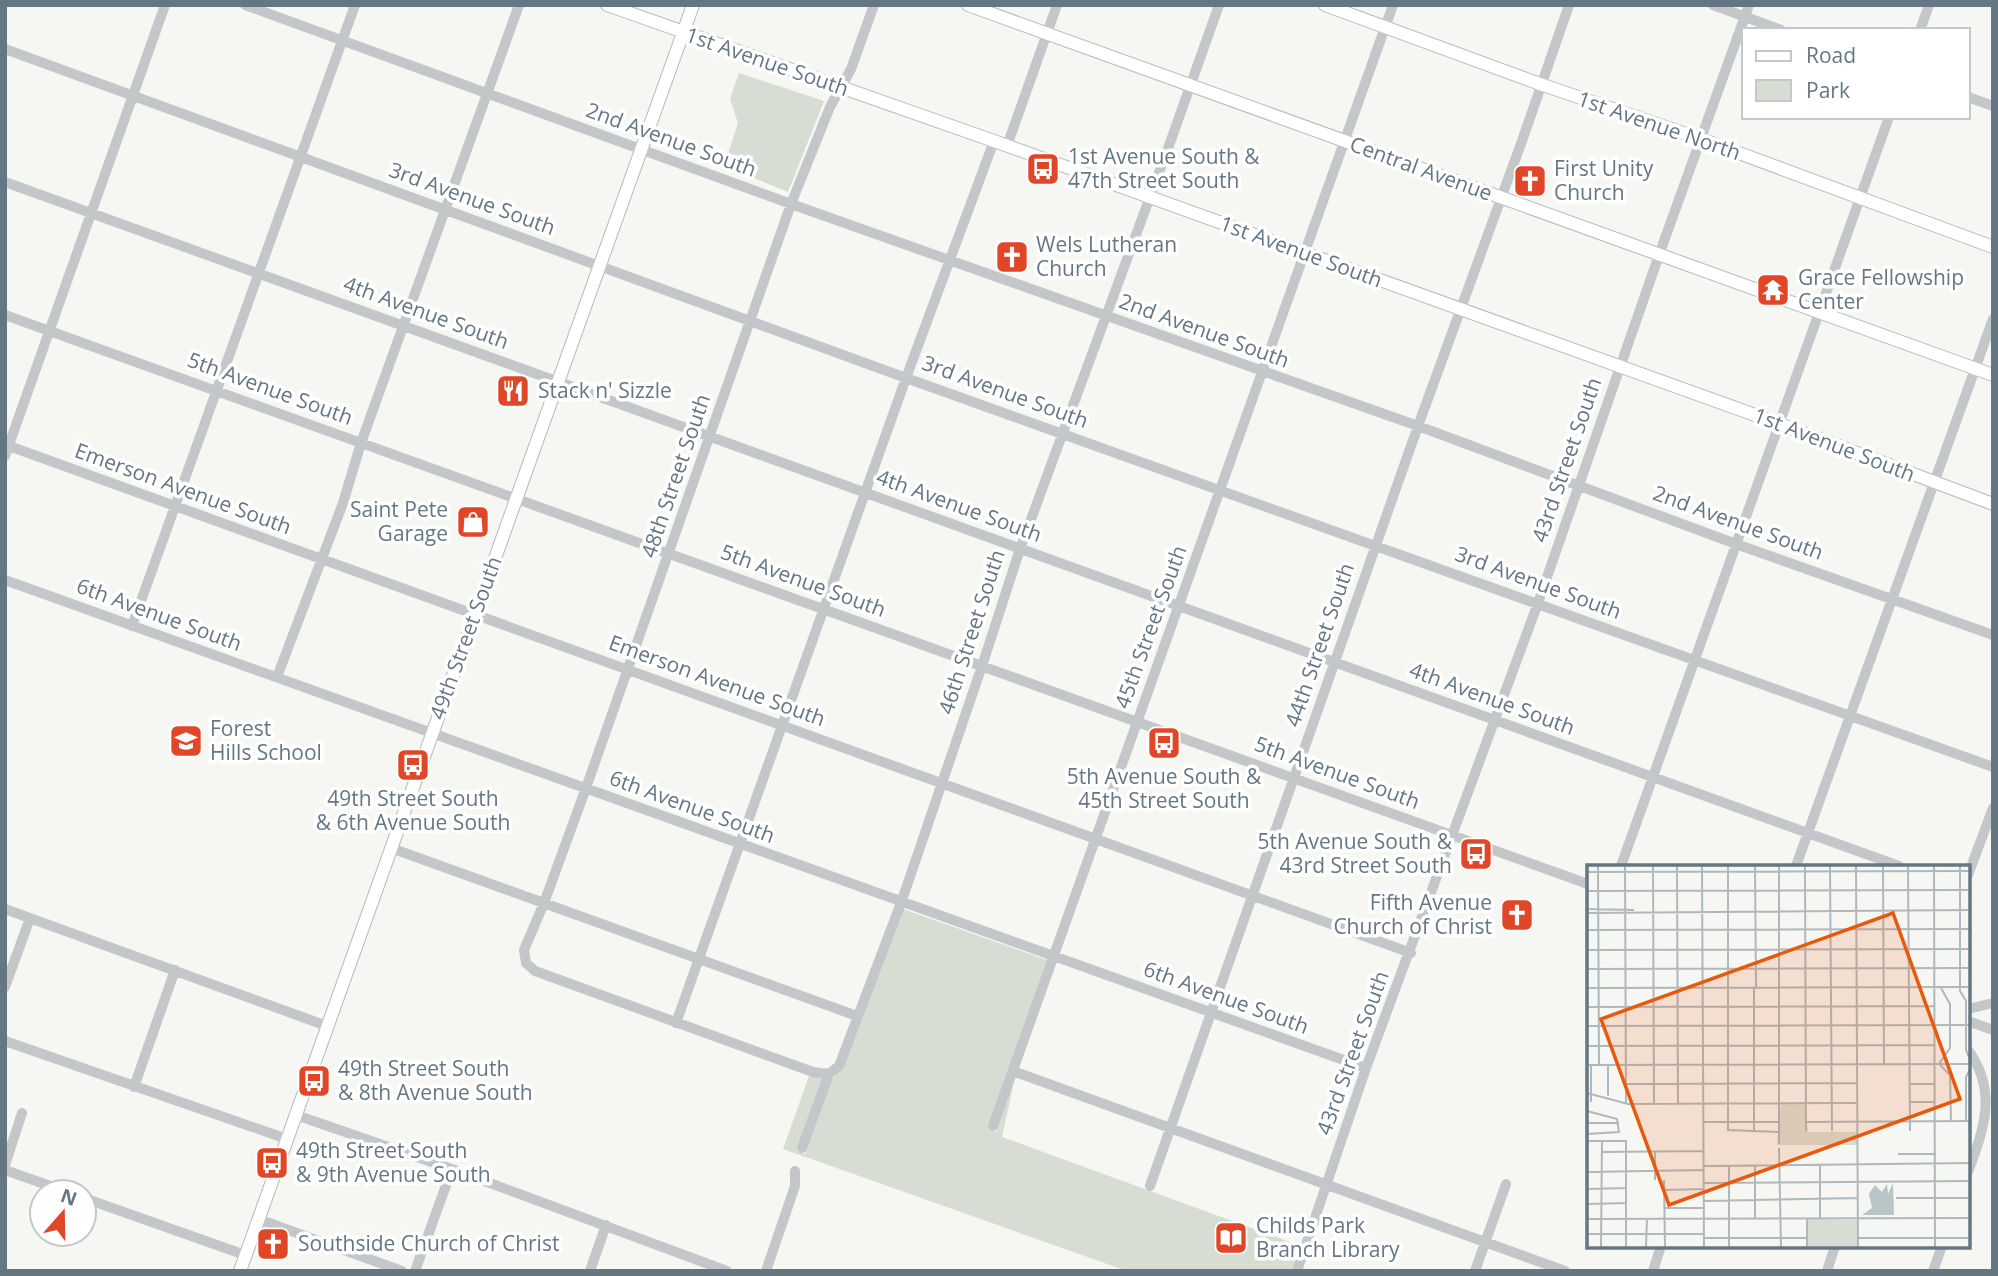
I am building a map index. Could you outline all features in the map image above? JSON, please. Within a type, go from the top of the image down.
[{"type":"main road","name":"1st Avenue South","points":[[607,5],[1150,197],[1993,503]]},
{"type":"main road","name":"49th Street South","points":[[240,1271],[693,5]]},
{"type":"main road","name":"Central Avenue","points":[[968,5],[1993,375]]},
{"type":"main road","name":"1st Avenue North","points":[[1325,5],[1993,247]]},
{"type":"street","points":[[7,451],[165,5]]},
{"type":"street","name":"2nd Avenue South","points":[[245,5],[641,150],[1418,426],[1736,544],[1993,635]]},
{"type":"street","points":[[132,626],[355,5]]},
{"type":"street","points":[[277,677],[322,560],[361,443],[519,5]]},
{"type":"street","name":"48th Street South","points":[[676,1023],[535,971],[526,963],[524,950],[586,788],[791,204],[839,88],[851,69],[874,5]]},
{"type":"street","points":[[1007,146],[1057,5]]},
{"type":"street","name":"46th Street South","points":[[802,1148],[829,1074],[839,1066],[901,903],[1020,548],[1219,5]]},
{"type":"street","name":"45th Street South","points":[[993,1126],[1393,5]]},
{"type":"street","name":"44th Street South","points":[[1150,1185],[1569,5]]},
{"type":"street","points":[[1713,5],[1776,28]]},
{"type":"street","name":"43rd Street South","points":[[1297,1271],[1366,1068],[1411,953],[1451,835],[1538,603],[1749,5]]},
{"type":"street","points":[[1921,28],[1929,5]]},
{"type":"street","name":"3rd Avenue South","points":[[5,49],[906,378],[1993,767]]},
{"type":"street","points":[[1970,98],[1993,106]]},
{"type":"street","points":[[1621,865],[1888,119]]},
{"type":"street","points":[[829,1074],[813,1072],[676,1023],[993,141]]},
{"type":"street","name":"4th Avenue South","points":[[5,182],[1896,865]]},
{"type":"street","name":"5th Avenue South","points":[[5,315],[1587,884]]},
{"type":"street","points":[[1796,865],[1993,319]]},
{"type":"street","name":"Emerson Avenue South","points":[[7,451],[176,506],[1411,953]]},
{"type":"street","name":"6th Avenue South","points":[[5,580],[1366,1068]]},
{"type":"street","points":[[1970,871],[1993,808]]},
{"type":"street","points":[[391,848],[857,1016]]},
{"type":"street","points":[[5,909],[327,1026]]},
{"type":"street","points":[[5,987],[30,918]]},
{"type":"street","points":[[134,1087],[175,971]]},
{"type":"street","points":[[1970,1009],[1993,1003]]},
{"type":"street","points":[[1970,1022],[1993,1030]]},
{"type":"street","points":[[5,1041],[287,1139]]},
{"type":"street","points":[[1970,1053],[1981,1070],[1989,1105],[1986,1122],[1970,1166]]},
{"type":"street","points":[[1013,1071],[1565,1271]]},
{"type":"street","points":[[5,1165],[22,1113]]},
{"type":"street","points":[[296,1115],[452,1169],[727,1271]]},
{"type":"street","points":[[415,1271],[452,1169]]},
{"type":"street","points":[[5,1170],[28,1178]]},
{"type":"street","points":[[766,1271],[795,1186],[795,1171]]},
{"type":"street","points":[[1475,1271],[1506,1184]]},
{"type":"street","points":[[98,1203],[245,1255]]},
{"type":"street","points":[[258,1219],[402,1271]]},
{"type":"street","points":[[590,1271],[606,1225]]},
{"type":"street","points":[[1653,1271],[1660,1248]]},
{"type":"street","points":[[1827,1271],[1834,1248]]},
{"type":"street","points":[[1933,1271],[1941,1248]]},
{"type":"green space","points":[[739,73],[824,101],[788,192],[724,166],[738,123],[730,99]]},
{"type":"green space","points":[[903,909],[1047,960],[988,1129],[996,1132],[1014,1082],[1002,1137],[1301,1246],[1292,1271],[1127,1271],[783,1149],[809,1076],[823,1078],[797,1151],[805,1154],[832,1079]]},
{"type":"place","name":"1st Avenue South & 47th Street South","points":[[1043,169]]},
{"type":"place","name":"First Unity Church","points":[[1530,181]]},
{"type":"place","name":"Wels Lutheran Church","points":[[1012,257]]},
{"type":"place","name":"Grace Fellowship Center","points":[[1773,290]]},
{"type":"place","name":"Stack n' Sizzle","points":[[513,391]]},
{"type":"place","name":"Saint Pete Garage","points":[[473,522]]},
{"type":"place","name":"Forest Hills School","points":[[186,741]]},
{"type":"place","name":"5th Avenue South & 45th Street South","points":[[1164,743]]},
{"type":"place","name":"49th Street South & 6th Avenue South","points":[[413,765]]},
{"type":"place","name":"5th Avenue South & 43rd Street South","points":[[1476,854]]},
{"type":"place","name":"Fifth Avenue Church of Christ","points":[[1517,915]]},
{"type":"place","name":"49th Street South & 8th Avenue South","points":[[314,1081]]},
{"type":"place","name":"49th Street South & 9th Avenue South","points":[[272,1163]]},
{"type":"place","name":"Childs Park Branch Library","points":[[1231,1238]]},
{"type":"place","name":"Southside Church of Christ","points":[[273,1244]]}]
